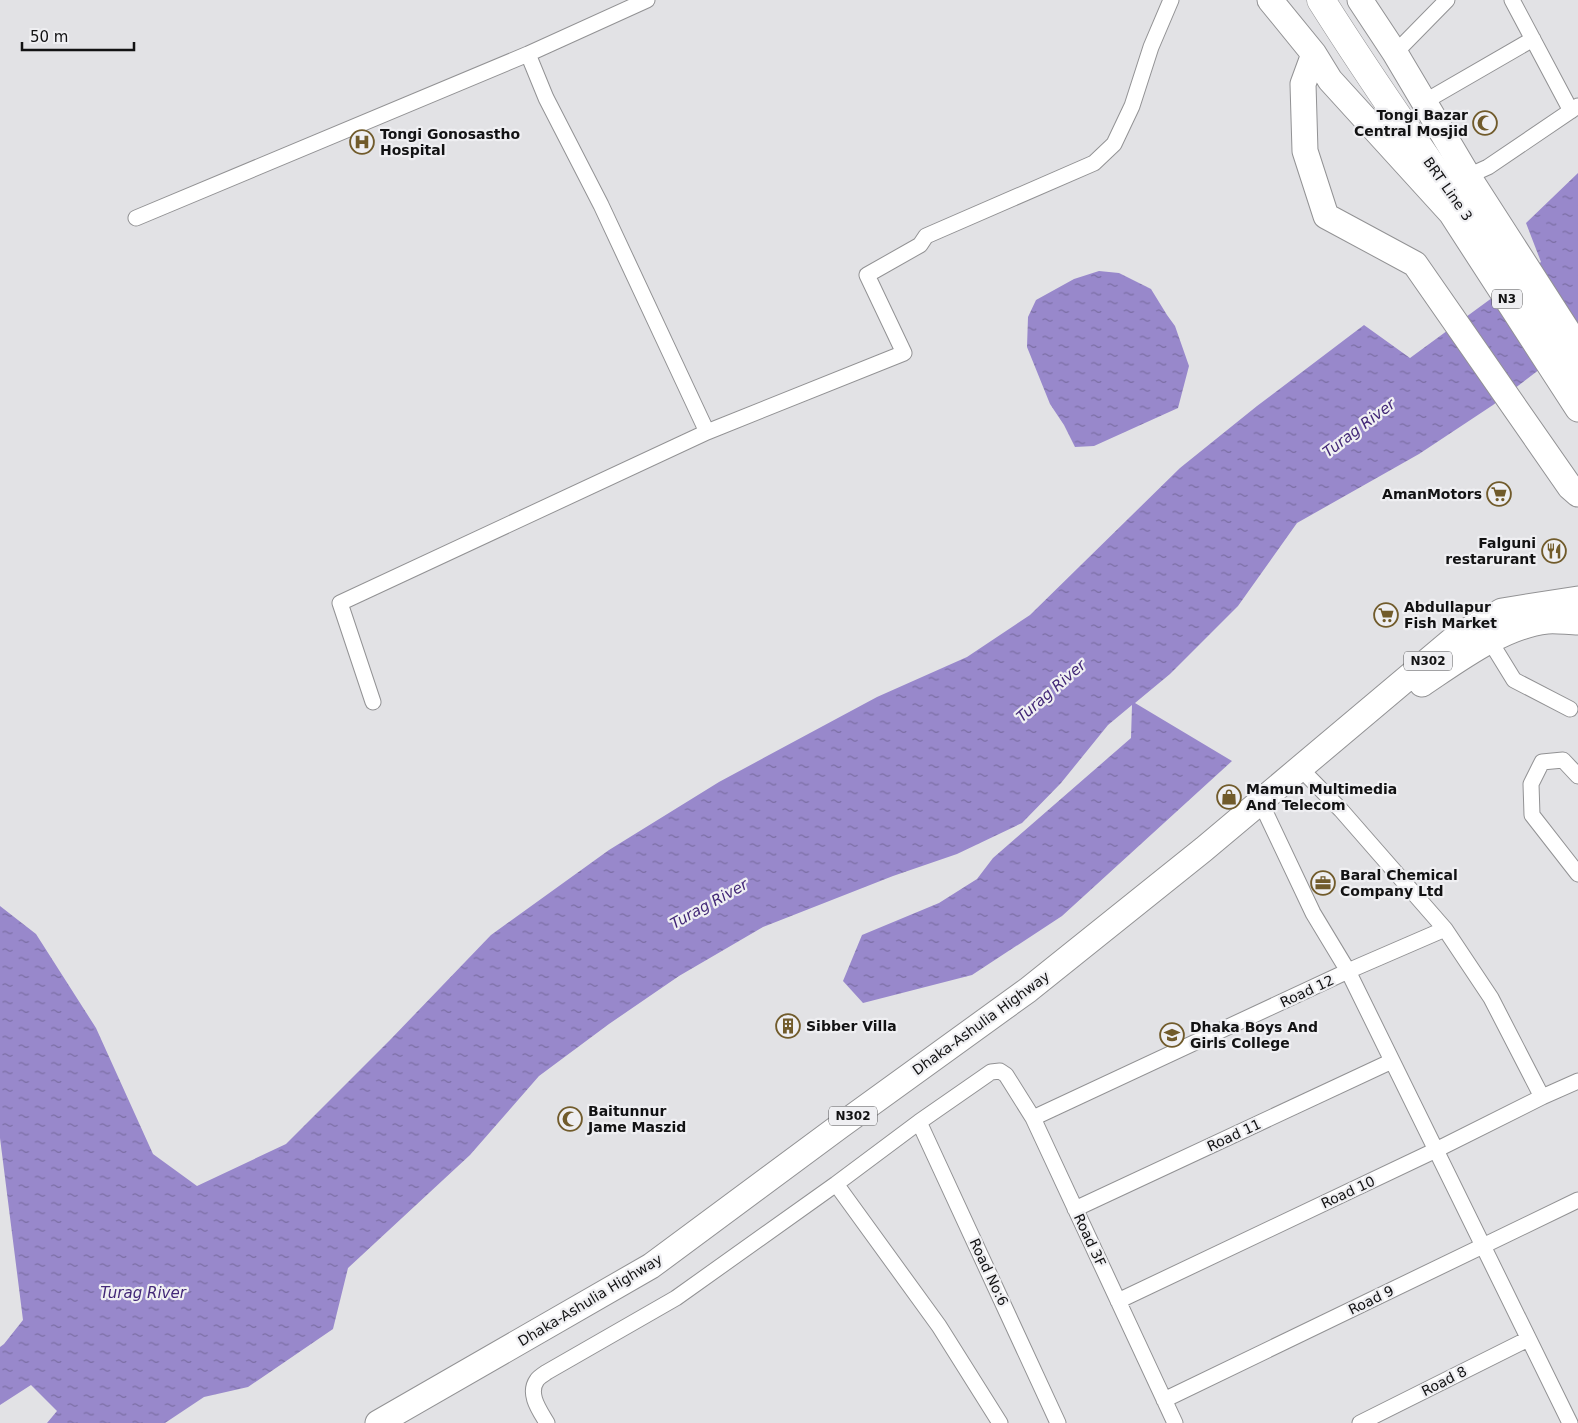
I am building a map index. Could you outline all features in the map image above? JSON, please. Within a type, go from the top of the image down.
[{"type":"highway","name":"N3","points":[[1270,0],[1314,54],[1330,80],[1451,213],[1573,368]]},
{"type":"highway","name":"BRT Line 3","points":[[1321,0],[1573,368]]},
{"type":"highway","name":"N3","points":[[1360,0],[1395,52],[1482,197],[1573,368],[1578,409]]},
{"type":"highway","points":[[1314,54],[1303,84],[1305,151],[1326,216],[1415,264],[1515,410],[1534,434],[1570,487],[1578,494]]},
{"type":"highway","name":"Dhaka-Ashulia Highway","points":[[378,1423],[651,1266],[1028,990],[1260,802],[1456,637],[1502,611],[1573,598]]},
{"type":"highway","name":"N302","points":[[1300,768],[1451,664],[1490,641],[1514,630],[1548,621],[1578,622]]},
{"type":"street","points":[[136,218],[528,54],[647,0]]},
{"type":"street","points":[[373,702],[340,603],[707,432],[904,353],[867,275],[920,245],[926,236],[1094,163],[1114,144],[1122,129],[1132,106],[1151,47],[1171,0]]},
{"type":"street","points":[[1395,52],[1447,0]]},
{"type":"street","points":[[1468,176],[1488,167],[1575,108],[1533,39],[1512,0]]},
{"type":"street","points":[[1424,102],[1533,39]]},
{"type":"street","points":[[528,54],[546,98],[601,206],[707,432]]},
{"type":"street","points":[[1490,641],[1514,680],[1570,709]]},
{"type":"street","points":[[1578,776],[1563,760],[1542,762],[1531,784],[1532,814],[1578,874]]},
{"type":"street","points":[[1300,768],[1341,810],[1445,929],[1492,998],[1542,1097]]},
{"type":"street","points":[[1260,802],[1313,913],[1348,971],[1570,1423]]},
{"type":"street","name":"Road 12","points":[[1033,1118],[1348,971],[1445,929]]},
{"type":"street","name":"Road 11","points":[[1075,1209],[1392,1061]]},
{"type":"street","name":"Road 3F","points":[[919,1122],[992,1072],[1000,1071],[1006,1075],[1033,1118],[1175,1423]]},
{"type":"street","name":"Road 10","points":[[1118,1301],[1578,1081]]},
{"type":"street","points":[[547,1423],[537,1406],[533,1391],[537,1380],[547,1372],[676,1298],[836,1184],[919,1122]]},
{"type":"street","name":"Road No:6","points":[[919,1122],[1058,1423]]},
{"type":"street","points":[[836,1184],[939,1326],[1000,1423]]},
{"type":"street","name":"Road 9","points":[[1164,1400],[1578,1200]]},
{"type":"street","name":"Road 8","points":[[1360,1423],[1528,1339]]},
{"type":"water","name":"Turag River","points":[[1578,173],[1578,340],[1493,405],[1419,454],[1297,523],[1238,606],[1170,674],[1135,703],[1232,761],[1062,916],[972,975],[863,1003],[843,981],[862,935],[939,903],[977,879],[993,858],[1131,738],[1132,705],[1108,725],[1061,783],[1022,823],[957,854],[893,876],[763,927],[679,976],[609,1024],[539,1076],[470,1155],[348,1268],[333,1329],[248,1387],[204,1397],[165,1423],[47,1423],[57,1411],[31,1385],[0,1405],[0,1347],[23,1320],[0,1138],[0,906],[36,934],[96,1028],[153,1154],[197,1186],[286,1144],[491,935],[609,850],[719,782],[877,697],[967,657],[1030,615],[1180,468],[1257,406],[1364,325],[1410,358],[1541,262],[1526,223]]},
{"type":"water","points":[[1099,271],[1119,273],[1151,289],[1175,326],[1189,366],[1178,408],[1094,446],[1075,447],[1064,425],[1050,404],[1027,347],[1028,317],[1036,300],[1074,279]]},
{"type":"place","name":"Tongi Bazar Central Mosjid","points":[[1485,123]]},
{"type":"place","name":"Tongi Gonosastho Hospital","points":[[362,142]]},
{"type":"place","name":"AmanMotors","points":[[1499,494]]},
{"type":"place","name":"Falguni restarurant","points":[[1554,551]]},
{"type":"place","name":"Abdullapur Fish Market","points":[[1386,615]]},
{"type":"place","name":"Mamun Multimedia And Telecom","points":[[1229,797]]},
{"type":"place","name":"Baral Chemical Company Ltd","points":[[1323,883]]},
{"type":"place","name":"Sibber Villa","points":[[788,1026]]},
{"type":"place","name":"Dhaka Boys And Girls College","points":[[1172,1035]]},
{"type":"place","name":"Baitunnur Jame Maszid","points":[[570,1119]]}]
